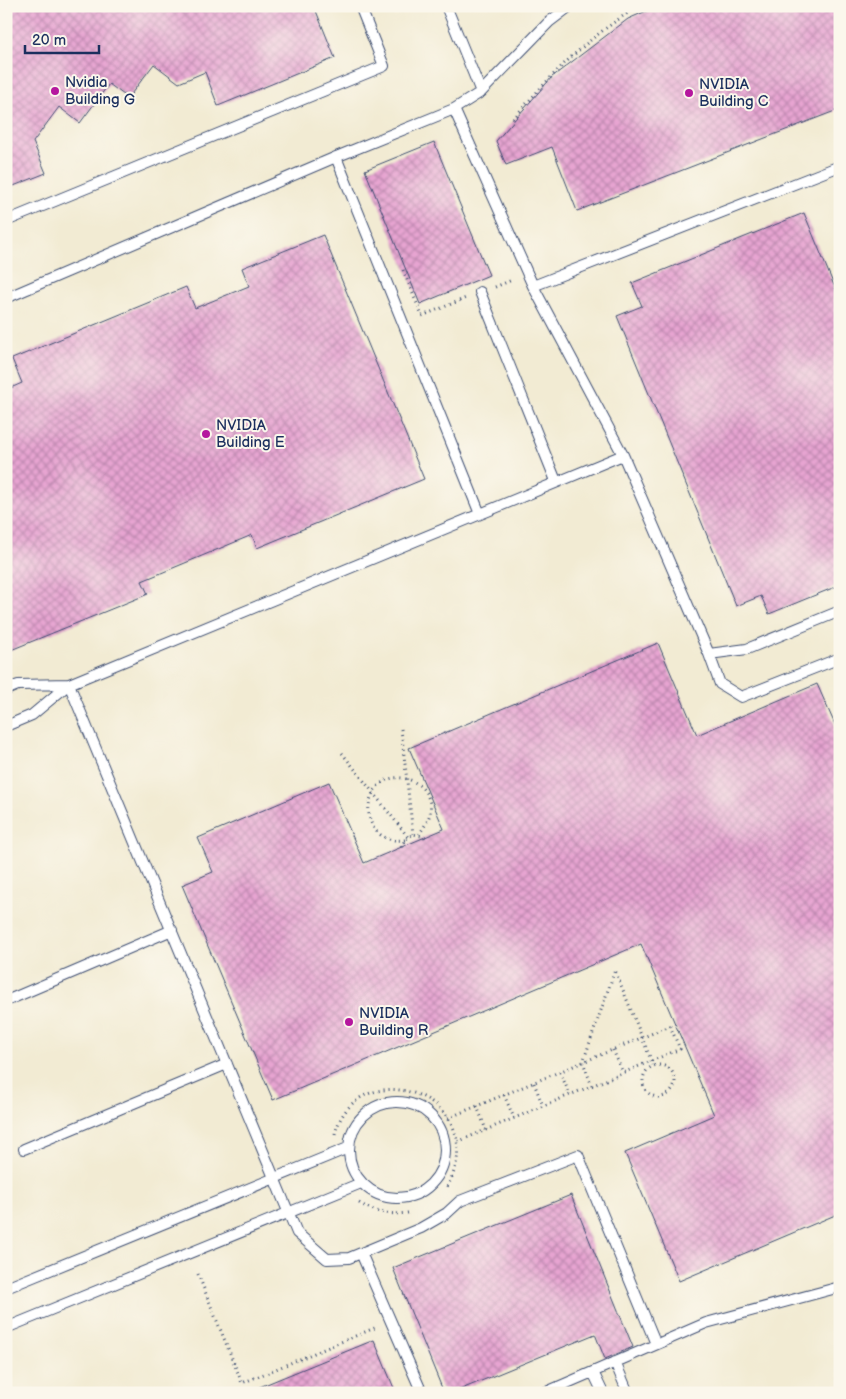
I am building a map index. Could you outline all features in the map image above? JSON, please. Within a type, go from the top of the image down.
[{"type":"lane","points":[[6,221],[384,66],[360,6]]},
{"type":"lane","points":[[446,6],[481,92]]},
{"type":"lane","points":[[6,298],[336,157],[454,109],[481,92],[549,22],[570,6]]},
{"type":"lane","points":[[454,109],[533,286],[623,455],[709,654],[720,684],[741,696],[840,658]]},
{"type":"lane","points":[[336,157],[480,514]]},
{"type":"lane","points":[[533,286],[840,166]]},
{"type":"lane","points":[[480,292],[556,481]]},
{"type":"lane","points":[[6,726],[32,716],[70,684],[556,481],[623,455]]},
{"type":"lane","points":[[709,654],[747,649],[840,611]]},
{"type":"lane","points":[[6,690],[18,685],[70,684]]},
{"type":"lane","points":[[70,684],[297,1233],[327,1259],[349,1258],[420,1228],[447,1213],[460,1201],[578,1155],[656,1344]]},
{"type":"lane","points":[[6,1001],[172,930]]},
{"type":"lane","points":[[24,1149],[227,1064]]},
{"type":"lane","points":[[388,1102],[406,1102],[421,1107],[434,1118],[443,1133],[446,1149],[443,1166],[435,1180],[422,1191],[407,1198],[390,1198],[374,1193],[361,1183],[353,1173],[348,1148],[351,1132],[360,1118],[373,1107],[388,1102]]},
{"type":"lane","points":[[6,1288],[348,1148]]},
{"type":"lane","points":[[6,1328],[361,1183]]},
{"type":"lane","points":[[361,1253],[422,1393]]},
{"type":"lane","points":[[544,1393],[706,1324],[840,1287]]},
{"type":"lane","points":[[615,1362],[628,1393]]},
{"type":"lane","points":[[593,1372],[603,1393]]},
{"type":"path","points":[[513,119],[578,49],[606,26],[638,6]]},
{"type":"path","points":[[400,263],[422,316]]},
{"type":"path","points":[[401,729],[413,834]]},
{"type":"path","points":[[342,753],[406,838]]},
{"type":"path","points":[[419,834],[427,823],[430,804],[421,787],[407,779],[393,778],[384,781],[373,792],[368,808],[369,818],[374,828],[382,836],[392,840],[406,838],[413,834],[426,837]]},
{"type":"path","points":[[401,847],[406,838]]},
{"type":"path","points":[[592,1086],[582,1062],[615,970],[652,1063]]},
{"type":"path","points":[[448,1118],[670,1026],[680,1049],[652,1063],[623,1073],[457,1142]]},
{"type":"path","points":[[614,1050],[623,1073]]},
{"type":"path","points":[[652,1063],[668,1067],[675,1076],[674,1086],[668,1094],[658,1097],[644,1089],[644,1072],[652,1063]]},
{"type":"path","points":[[560,1072],[570,1095]]},
{"type":"path","points":[[534,1083],[543,1106]]},
{"type":"path","points":[[332,1155],[336,1127],[345,1113],[357,1102],[371,1094],[387,1089],[404,1089],[420,1094],[434,1102],[454,1128],[457,1142],[456,1169],[442,1193]]},
{"type":"path","points":[[504,1094],[514,1118]]},
{"type":"path","points":[[477,1106],[486,1130]]},
{"type":"path","points":[[344,1190],[354,1200],[372,1210],[392,1215],[413,1212]]},
{"type":"path","points":[[198,1274],[242,1383],[380,1326]]},
{"type":"building","name":"Nvidia Building G","points":[[6,6],[314,6],[335,58],[218,106],[205,72],[179,83],[154,64],[128,98],[109,84],[80,123],[59,107],[33,142],[46,173],[6,189]]},
{"type":"building","name":"NVIDIA Building C","points":[[658,6],[840,6],[840,109],[577,211],[552,147],[506,165],[496,141],[552,77],[628,19]]},
{"type":"building","points":[[434,142],[489,275],[420,304],[365,170]]},
{"type":"building","points":[[804,213],[840,300],[840,585],[769,614],[761,596],[736,606],[617,316],[642,306],[632,283]]},
{"type":"building","name":"NVIDIA Building E","points":[[323,235],[424,479],[257,548],[252,535],[142,581],[148,594],[6,652],[6,390],[22,383],[12,359],[186,287],[195,308],[249,286],[242,268]]},
{"type":"building","name":"NVIDIA Building R","points":[[658,643],[697,735],[817,684],[840,736],[840,1213],[679,1281],[625,1153],[714,1115],[641,944],[273,1100],[182,885],[213,872],[198,838],[329,782],[364,863],[444,829],[409,748]]},
{"type":"building","points":[[571,1195],[633,1347],[605,1359],[595,1334],[452,1393],[444,1393],[393,1268]]},
{"type":"building","points":[[374,1340],[396,1393],[245,1393]]},
{"type":"place","name":"Nvidia Building G","points":[[55,91]]},
{"type":"place","name":"NVIDIA Building C","points":[[689,93]]},
{"type":"place","name":"NVIDIA Building E","points":[[206,434]]},
{"type":"place","name":"NVIDIA Building R","points":[[349,1022]]}]
